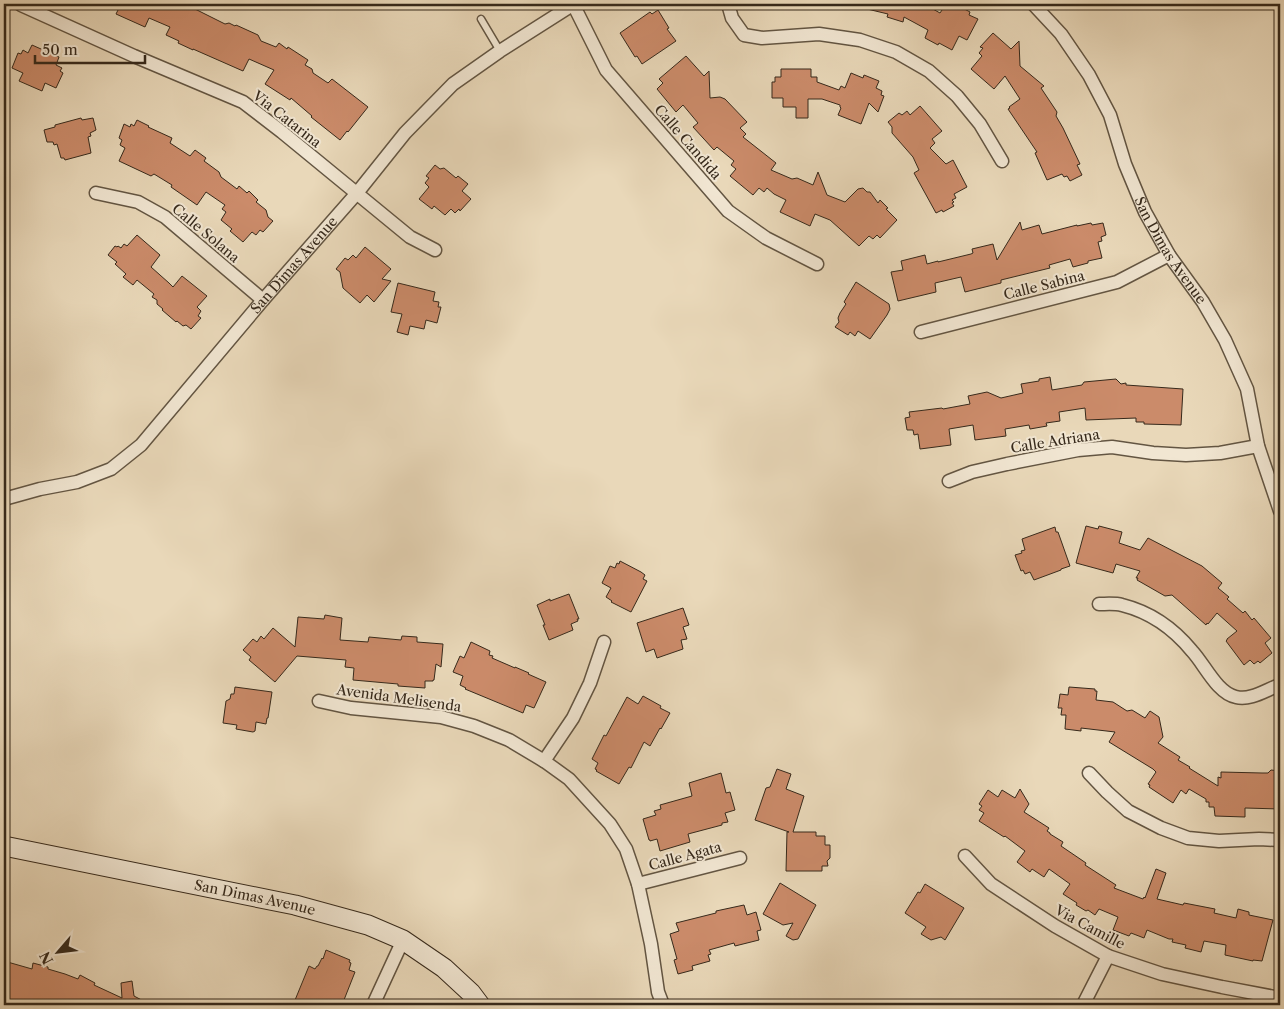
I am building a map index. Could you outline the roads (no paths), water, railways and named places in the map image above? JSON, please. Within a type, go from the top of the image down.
[{"type":"street","name":"San Dimas Avenue","points":[[4,499],[40,489],[77,482],[111,469],[141,445],[263,300],[357,193],[405,133],[453,84],[500,51],[574,4]]},
{"type":"street","name":"Calle Candida","points":[[574,4],[606,70],[728,211],[766,238],[817,264]]},
{"type":"street","points":[[728,4],[732,18],[744,35],[762,38],[818,34],[860,40],[896,52],[929,71],[957,96],[980,124],[1002,161]]},
{"type":"street","name":"San Dimas Avenue","points":[[1034,4],[1061,34],[1089,75],[1110,115],[1125,164],[1145,212],[1169,255],[1203,302],[1225,340],[1247,389],[1258,446],[1280,511]]},
{"type":"street","name":"Via Catarina","points":[[21,5],[243,102],[410,237],[435,250]]},
{"type":"street","name":"Calle Solana","points":[[96,193],[138,202],[166,217],[263,300]]},
{"type":"street","name":"Calle Sabina","points":[[921,332],[1117,282],[1169,255]]},
{"type":"street","name":"Calle Adriana","points":[[949,481],[972,472],[1078,450],[1112,447],[1186,455],[1220,453],[1258,446]]},
{"type":"street","points":[[1099,604],[1120,604],[1142,612],[1168,626],[1192,651],[1224,692],[1237,698],[1248,698],[1280,685]]},
{"type":"street","points":[[544,761],[573,718],[590,683],[604,642]]},
{"type":"street","name":"Avenida Melisenda","points":[[320,701],[351,708],[442,717],[474,726],[509,740],[569,779],[610,824],[626,849],[638,884],[651,944],[658,992],[663,1005]]},
{"type":"street","points":[[1089,773],[1128,810],[1162,828],[1188,838],[1219,841],[1280,840]]},
{"type":"street","name":"San Dimas Avenue","points":[[4,846],[295,905],[368,925],[404,940],[444,968],[471,993],[480,1005]]},
{"type":"street","name":"Via Camille","points":[[965,856],[991,884],[1055,926],[1108,956],[1162,974],[1280,998]]},
{"type":"street","name":"Calle Agata","points":[[638,884],[740,858]]},
{"type":"street","points":[[373,1005],[404,940]]},
{"type":"street","points":[[1083,1005],[1108,956]]},
{"type":"lane","points":[[481,19],[500,51]]}]
